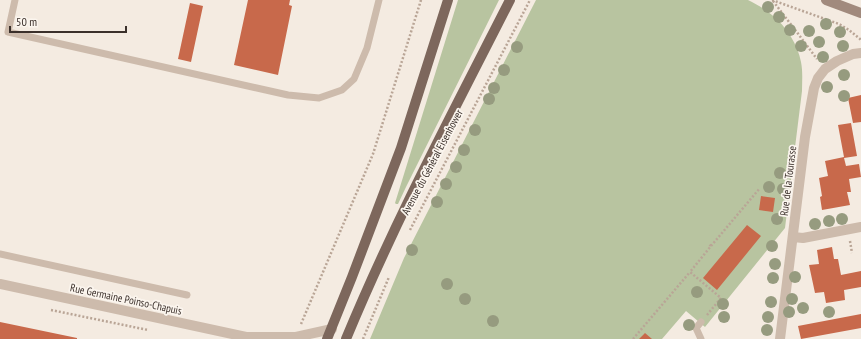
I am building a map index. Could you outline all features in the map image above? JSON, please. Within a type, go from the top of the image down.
[{"type":"main road","points":[[327,339],[401,148],[448,0]]},
{"type":"main road","name":"Avenue du Général Eisenhower","points":[[346,339],[366,290],[409,200],[510,0]]},
{"type":"main road","points":[[826,0],[861,12]]},
{"type":"street","name":"Rue de la Tourasse","points":[[780,339],[806,136],[814,88],[818,78],[825,70],[837,61],[853,54],[861,53]]},
{"type":"street","points":[[793,237],[803,238],[861,227]]},
{"type":"street","name":"Rue Germaine Poinso-Chapuis","points":[[0,284],[209,334],[248,338],[296,336],[332,329]]},
{"type":"lane","points":[[15,0],[8,32],[288,95],[318,98],[342,90],[354,79],[367,48],[379,0]]},
{"type":"lane","points":[[0,254],[188,294]]},
{"type":"lane","points":[[700,322],[696,328],[701,339]]},
{"type":"path","points":[[299,328],[373,154],[421,0]]},
{"type":"path","name":"Avenue du Général Eisenhower","points":[[410,232],[530,0]]},
{"type":"path","points":[[772,0],[839,24],[849,30],[861,41]]},
{"type":"path","points":[[772,0],[825,70]]},
{"type":"path","points":[[633,339],[690,272],[710,245],[760,188]]},
{"type":"path","points":[[690,272],[720,298],[700,322]]},
{"type":"path","points":[[363,339],[390,274]]},
{"type":"green space","points":[[458,0],[499,0],[398,204],[396,204],[395,203]]},
{"type":"green space","points":[[536,0],[748,0],[777,19],[787,30],[794,43],[802,66],[802,91],[785,228],[705,327],[686,311],[662,339],[370,339],[404,258]]},
{"type":"building","points":[[248,0],[290,0],[289,5],[292,6],[278,75],[234,65]]},
{"type":"building","points":[[190,3],[203,6],[191,62],[178,59]]},
{"type":"building","points":[[861,95],[861,122],[853,123],[848,98]]},
{"type":"building","points":[[851,123],[857,156],[844,158],[846,166],[859,164],[861,177],[849,179],[851,192],[847,192],[850,205],[822,210],[820,197],[822,196],[819,178],[828,176],[825,161],[844,157],[838,125]]},
{"type":"building","points":[[761,196],[775,198],[773,212],[759,210]]},
{"type":"building","points":[[747,225],[761,236],[717,290],[703,278]]},
{"type":"building","points":[[832,247],[834,259],[838,259],[841,275],[861,271],[861,287],[844,290],[845,300],[826,303],[824,292],[815,293],[809,265],[819,264],[817,250]]},
{"type":"building","points":[[861,314],[861,328],[801,339],[798,326]]},
{"type":"building","points":[[0,322],[77,338],[77,339],[0,339]]},
{"type":"building","points":[[645,333],[652,339],[639,339]]}]
